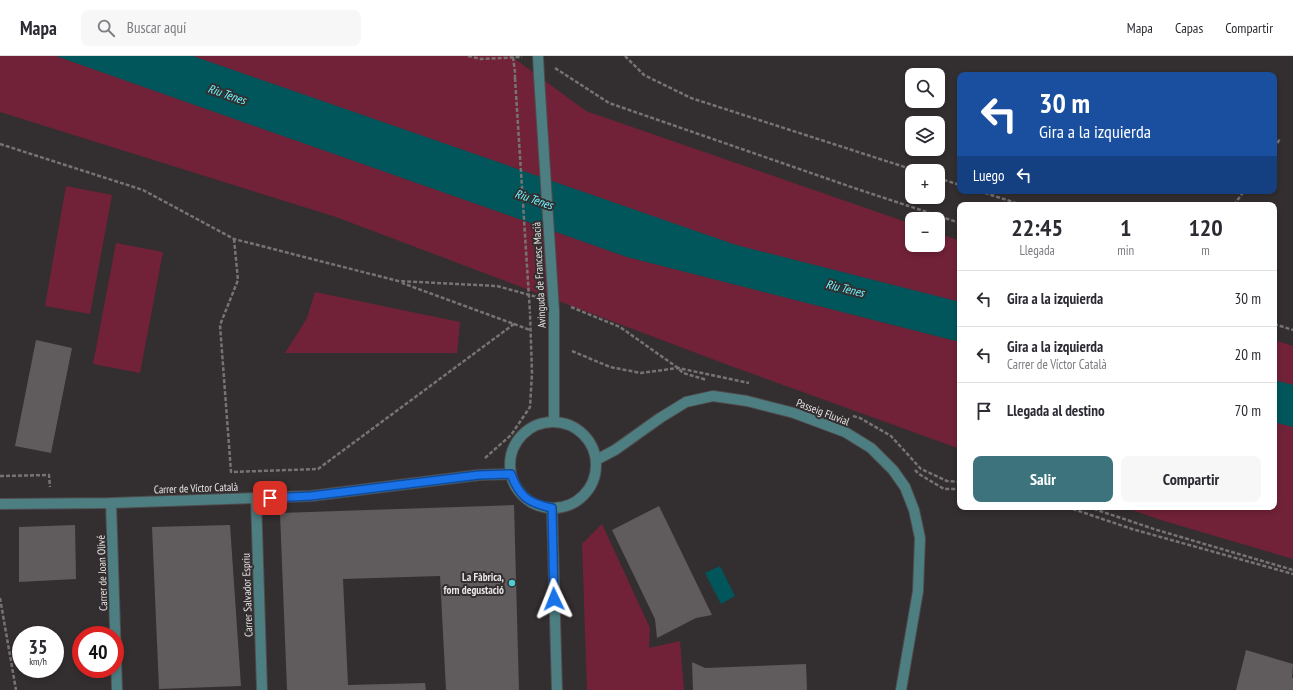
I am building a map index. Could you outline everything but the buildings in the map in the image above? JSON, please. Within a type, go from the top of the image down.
[{"type":"street","name":"Avinguda de Francesc Macià","points":[[538,56],[554,311],[554,422]]},
{"type":"street","name":"Passeig Fluvial","points":[[596,460],[615,450],[660,418],[686,402],[713,396],[747,401],[794,413],[845,432],[871,448],[893,470],[905,487],[914,510],[920,538],[918,591],[901,690]]},
{"type":"street","points":[[554,422],[567,424],[577,430],[587,438],[593,449],[596,460],[596,470],[592,483],[576,502],[564,507],[552,508],[538,505],[525,498],[516,487],[511,474],[510,461],[513,448],[520,437],[530,428],[542,423],[554,422]]},
{"type":"street","name":"Carrer de Víctor Català","points":[[0,504],[111,503],[311,496],[479,475],[511,474]]},
{"type":"street","name":"Carrer Salvador Espriu","points":[[256,498],[262,690]]},
{"type":"street","name":"Carrer de Joan Olivé","points":[[111,503],[117,690]]},
{"type":"street","points":[[552,508],[557,690]]},
{"type":"path","points":[[468,56],[481,58],[538,56],[609,103],[957,222]]},
{"type":"path","points":[[625,56],[644,75],[691,98],[905,167]]},
{"type":"path","points":[[480,462],[511,435],[530,407],[532,373],[530,313],[515,78],[516,72],[513,57]]},
{"type":"path","points":[[1277,144],[1280,139]]},
{"type":"path","points":[[0,144],[143,190],[234,239],[398,281],[530,330]]},
{"type":"path","points":[[945,180],[957,184]]},
{"type":"path","points":[[988,194],[1013,202]]},
{"type":"path","points":[[234,239],[238,280],[220,325],[231,472],[318,469],[514,324]]},
{"type":"path","points":[[398,281],[496,286],[541,299]]},
{"type":"path","points":[[571,307],[620,327],[678,368],[641,373],[610,367],[572,351]]},
{"type":"path","points":[[1277,325],[1293,330]]},
{"type":"path","points":[[860,418],[891,436],[922,469],[947,481],[957,482]]},
{"type":"path","points":[[0,476],[49,475],[51,504]]},
{"type":"path","points":[[1076,510],[1132,529],[1293,574]]},
{"type":"path","points":[[1097,510],[1157,530],[1293,570]]},
{"type":"path","points":[[0,598],[16,690]]},
{"type":"shaded area","points":[[0,56],[56,56],[627,257],[957,341],[957,448],[728,365],[336,217],[0,112]]},
{"type":"shaded area","points":[[193,56],[511,56],[586,111],[905,222],[905,252],[945,252],[945,236],[957,240],[957,301],[736,245]]},
{"type":"shaded area","points":[[66,186],[112,195],[90,314],[45,306]]},
{"type":"shaded area","points":[[116,243],[163,252],[140,373],[93,364]]},
{"type":"shaded area","points":[[315,292],[460,322],[457,353],[285,353],[307,318]]},
{"type":"shaded area","points":[[1277,341],[1293,346],[1293,385],[1277,381]]},
{"type":"shaded area","points":[[1277,423],[1293,427],[1293,559],[1132,510],[1277,510]]},
{"type":"shaded area","points":[[602,524],[650,628],[649,648],[680,641],[684,690],[587,690],[582,544]]},
{"type":"water","name":"Riu Tenes","points":[[56,56],[193,56],[736,245],[957,301],[957,341],[627,257]]},
{"type":"water","points":[[1277,381],[1293,385],[1293,427],[1277,423]]},
{"type":"water","points":[[720,566],[735,596],[721,604],[705,573]]},
{"type":"place","name":"La Fàbrica, forn degustació","points":[[512,583]]},
{"type":"route","points":[[270,498],[311,496],[479,475],[511,474],[516,487],[525,498],[538,505],[552,508],[554,599]]}]
